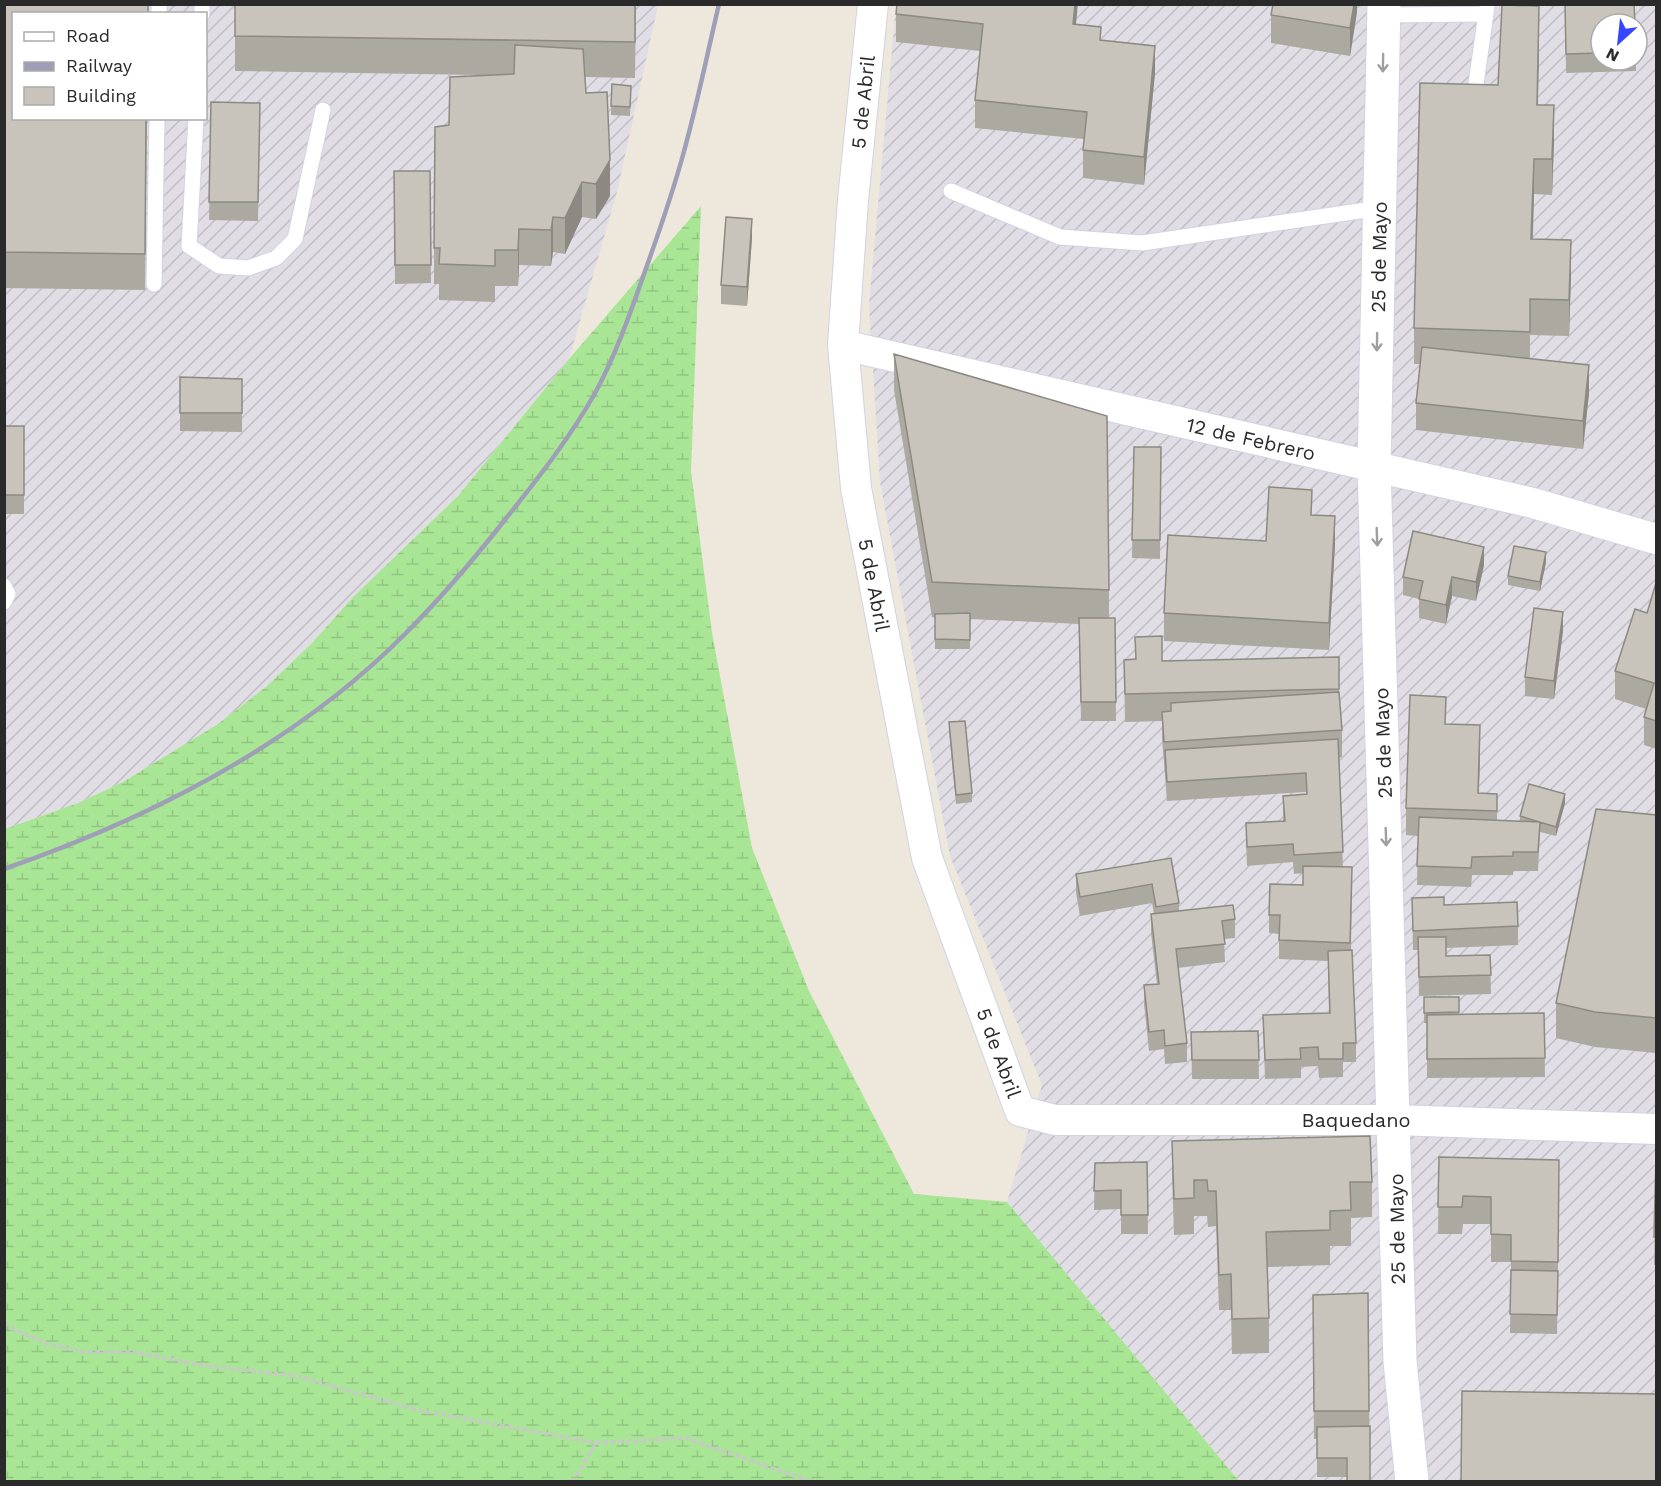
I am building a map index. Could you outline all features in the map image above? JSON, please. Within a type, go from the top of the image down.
[{"type":"main road","name":"25 de Mayo","points":[[1384,10],[1374,467],[1401,1361],[1412,1482]]},
{"type":"street","name":"5 de Abril","points":[[873,4],[852,211],[843,345],[856,488],[927,858],[1020,1111],[1055,1120]]},
{"type":"street","name":"12 de Febrero","points":[[843,345],[1533,503],[1656,539]]},
{"type":"street","name":"Baquedano","points":[[1055,1120],[1395,1120],[1656,1129]]},
{"type":"lane","points":[[1384,10],[1486,9],[1474,98]]},
{"type":"lane","points":[[196,120],[189,246],[219,266],[248,268],[276,258],[295,238],[323,110]]},
{"type":"lane","points":[[154,284],[157,120]]},
{"type":"lane","points":[[951,191],[1060,237],[1142,243],[1380,208]]},
{"type":"lane","points":[[4,586],[8,594],[4,602]]},
{"type":"path","points":[[4,1323],[8,1327],[45,1343],[82,1352],[134,1352],[206,1366],[297,1376],[418,1410],[596,1443],[686,1438],[812,1482]]},
{"type":"path","points":[[573,1482],[596,1443]]},
{"type":"shaded area","points":[[5,5],[658,5],[617,192],[569,359],[458,496],[354,596],[312,643],[267,686],[218,724],[123,782],[78,803],[5,829]]},
{"type":"shaded area","points":[[896,5],[1656,5],[1656,1481],[1239,1481],[1007,1202],[1042,1085],[950,856],[880,482],[869,305]]},
{"type":"green space","points":[[701,206],[691,471],[712,633],[752,848],[809,991],[914,1194],[1007,1202],[1239,1481],[5,1481],[5,829],[78,803],[123,782],[218,724],[267,686],[312,643],[354,596],[458,496],[569,359]]},
{"type":"building","points":[[4,4],[148,4],[148,12],[12,12],[12,120],[146,120],[145,254],[4,252]]},
{"type":"building","points":[[235,4],[635,4],[635,42],[235,36]]},
{"type":"building","points":[[897,4],[1075,4],[1073,24],[1101,27],[1100,40],[1155,46],[1144,157],[1083,150],[1087,112],[975,100],[983,24],[896,14]]},
{"type":"building","points":[[1273,4],[1354,4],[1350,28],[1271,15]]},
{"type":"building","points":[[1565,4],[1634,4],[1634,12],[1589,12],[1589,53],[1566,54]]},
{"type":"building","points":[[1502,5],[1539,6],[1537,105],[1554,105],[1552,159],[1534,159],[1531,239],[1571,240],[1569,300],[1530,299],[1530,332],[1414,328],[1420,83],[1498,85]]},
{"type":"building","points":[[515,45],[583,49],[586,93],[607,92],[610,160],[596,184],[582,182],[565,218],[553,217],[551,230],[519,229],[518,250],[495,250],[495,266],[439,264],[440,248],[434,248],[435,127],[449,125],[450,77],[514,74]]},
{"type":"building","points":[[612,84],[631,86],[630,107],[611,106]]},
{"type":"building","points":[[211,102],[260,103],[258,202],[209,202]]},
{"type":"building","points":[[394,171],[430,171],[431,265],[395,265]]},
{"type":"building","points":[[726,217],[752,219],[747,287],[721,285]]},
{"type":"building","points":[[1422,347],[1589,365],[1583,421],[1416,403]]},
{"type":"building","points":[[894,354],[1107,416],[1109,590],[932,582]]},
{"type":"building","points":[[180,377],[242,379],[242,413],[180,413]]},
{"type":"building","points":[[4,426],[24,426],[24,495],[4,495]]},
{"type":"building","points":[[1134,447],[1161,447],[1160,540],[1132,540]]},
{"type":"building","points":[[1269,487],[1312,490],[1311,515],[1335,516],[1329,623],[1164,613],[1168,535],[1266,541]]},
{"type":"building","points":[[1413,531],[1484,547],[1476,582],[1452,577],[1446,605],[1419,599],[1423,581],[1403,577]]},
{"type":"building","points":[[1514,546],[1546,552],[1540,582],[1508,576]]},
{"type":"building","points":[[1656,583],[1656,721],[1644,717],[1654,683],[1615,671],[1635,609],[1647,613]]},
{"type":"building","points":[[1534,608],[1563,612],[1554,681],[1525,677]]},
{"type":"building","points":[[970,613],[970,640],[935,639],[935,614]]},
{"type":"building","points":[[1079,618],[1115,618],[1116,702],[1081,702]]},
{"type":"building","points":[[1162,636],[1162,661],[1339,657],[1339,689],[1125,694],[1124,660],[1136,659],[1135,637]]},
{"type":"building","points":[[1339,692],[1342,730],[1164,742],[1162,712],[1171,711],[1171,703]]},
{"type":"building","points":[[1410,695],[1446,697],[1445,724],[1480,725],[1478,793],[1497,794],[1497,811],[1406,808]]},
{"type":"building","points":[[965,721],[972,793],[956,795],[949,722]]},
{"type":"building","points":[[1338,739],[1343,852],[1294,855],[1293,844],[1247,847],[1246,823],[1285,821],[1283,796],[1307,794],[1306,773],[1167,782],[1165,750]]},
{"type":"building","points":[[1529,784],[1565,794],[1556,827],[1520,816]]},
{"type":"building","points":[[1596,809],[1656,815],[1656,1018],[1595,1012],[1556,1003]]},
{"type":"building","points":[[1419,817],[1540,822],[1538,852],[1513,852],[1513,856],[1472,857],[1471,868],[1417,866]]},
{"type":"building","points":[[1171,858],[1179,903],[1156,907],[1152,884],[1080,897],[1076,874]]},
{"type":"building","points":[[1303,866],[1352,867],[1350,943],[1279,940],[1280,915],[1269,915],[1270,884],[1303,885]]},
{"type":"building","points":[[1444,897],[1444,905],[1517,902],[1518,926],[1413,931],[1412,898]]},
{"type":"building","points":[[1233,905],[1235,919],[1222,921],[1225,944],[1176,949],[1187,1043],[1165,1046],[1164,1030],[1149,1032],[1144,985],[1159,984],[1151,914]]},
{"type":"building","points":[[1418,937],[1446,937],[1446,956],[1490,955],[1491,975],[1419,977]]},
{"type":"building","points":[[1352,950],[1356,1043],[1343,1043],[1343,1059],[1319,1059],[1318,1047],[1300,1048],[1301,1059],[1265,1060],[1263,1015],[1330,1013],[1328,951]]},
{"type":"building","points":[[1424,997],[1459,997],[1459,1012],[1424,1013]]},
{"type":"building","points":[[1544,1013],[1545,1058],[1427,1059],[1427,1015]]},
{"type":"building","points":[[1258,1031],[1259,1060],[1192,1060],[1191,1032]]},
{"type":"building","points":[[1370,1136],[1372,1182],[1350,1182],[1351,1210],[1330,1211],[1330,1230],[1266,1232],[1269,1318],[1232,1319],[1231,1274],[1219,1275],[1216,1191],[1208,1191],[1207,1180],[1194,1180],[1194,1198],[1174,1199],[1172,1141]]},
{"type":"building","points":[[1439,1157],[1559,1160],[1558,1262],[1511,1261],[1511,1235],[1491,1234],[1491,1197],[1463,1196],[1462,1207],[1438,1207]]},
{"type":"building","points":[[1656,1157],[1656,1237],[1654,1237]]},
{"type":"building","points":[[1147,1162],[1148,1215],[1121,1215],[1121,1190],[1094,1191],[1095,1163]]},
{"type":"building","points":[[1511,1270],[1558,1271],[1557,1315],[1510,1314]]},
{"type":"building","points":[[1368,1293],[1369,1411],[1314,1411],[1313,1295]]},
{"type":"building","points":[[1462,1391],[1656,1394],[1656,1482],[1461,1482]]},
{"type":"building","points":[[1370,1426],[1370,1482],[1347,1482],[1347,1458],[1317,1458],[1317,1427]]},
{"type":"railway","points":[[4,869],[59,849],[167,801],[219,774],[269,743],[317,710],[363,673],[419,620],[481,550],[574,428],[602,381],[628,320],[670,200],[693,117],[719,4]]}]
